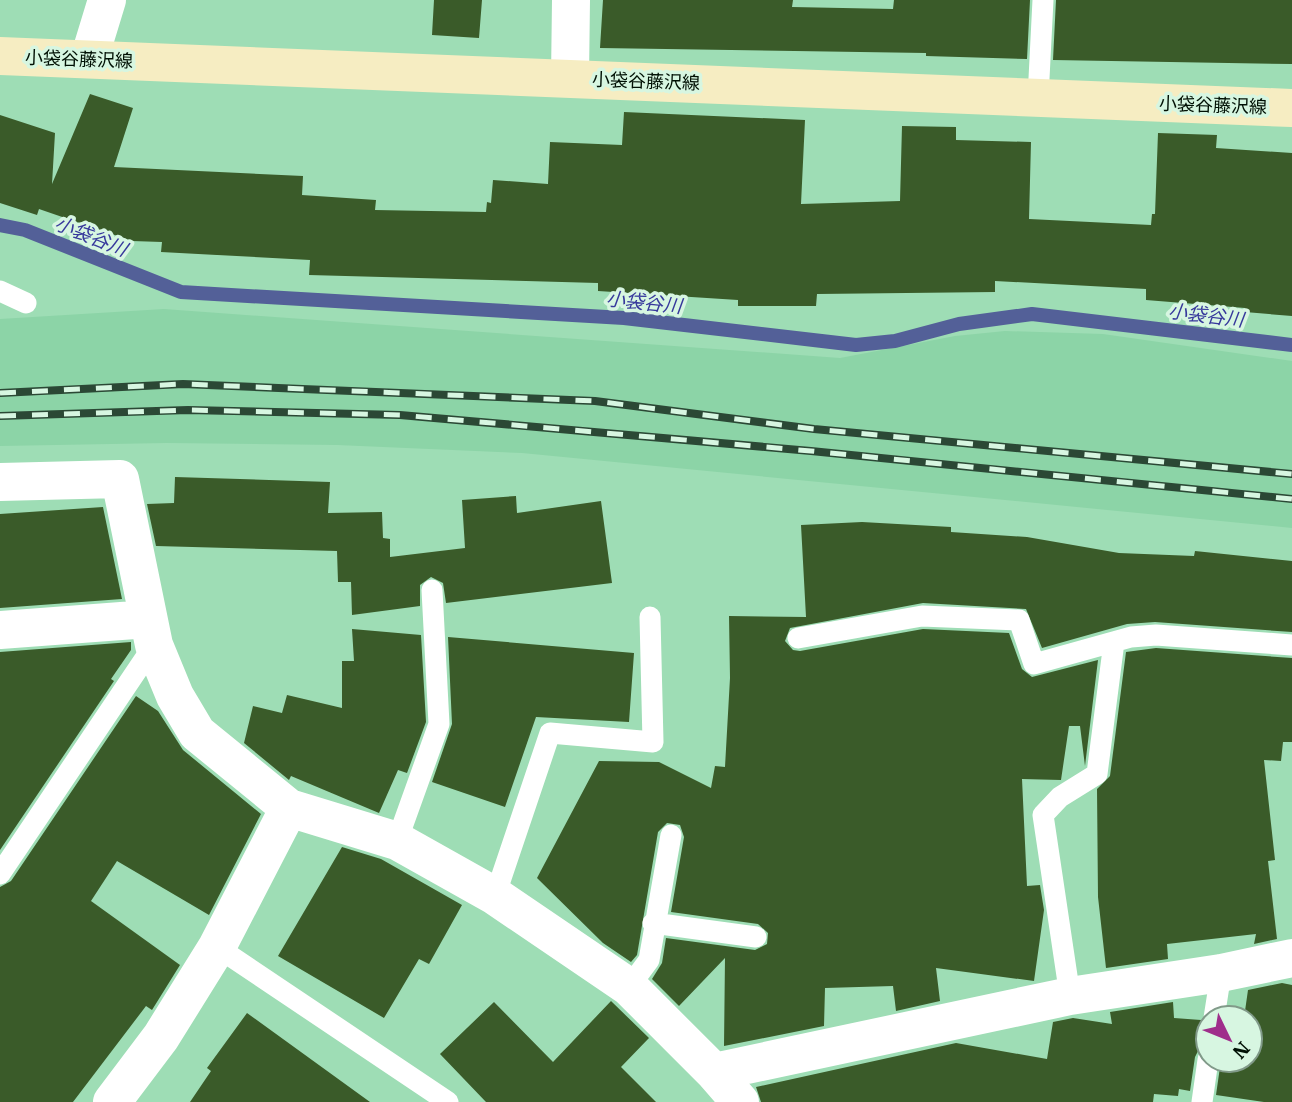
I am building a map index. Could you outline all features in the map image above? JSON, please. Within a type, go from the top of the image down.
[{"type":"main road","name":"小袋谷藤沢線","points":[[0,56],[1292,108]]},
{"type":"street","points":[[89,59],[107,0]]},
{"type":"street","points":[[570,78],[571,0]]},
{"type":"street","points":[[0,482],[120,479],[151,632],[175,696],[197,733],[289,808],[397,841],[495,895],[629,987],[714,1072],[740,1102]]},
{"type":"street","points":[[0,630],[151,632]]},
{"type":"street","points":[[112,1102],[161,1037],[217,947],[289,808]]},
{"type":"street","points":[[714,1072],[1070,996],[1221,973],[1292,958]]},
{"type":"lane","points":[[1038,98],[1044,0]]},
{"type":"lane","points":[[0,291],[26,303]]},
{"type":"lane","points":[[397,841],[439,724],[432,590]]},
{"type":"lane","points":[[798,638],[922,616],[1019,620],[1034,664],[1114,642],[1156,635],[1292,645]]},
{"type":"lane","points":[[495,895],[550,733],[653,742],[650,617]]},
{"type":"lane","points":[[0,874],[151,632]]},
{"type":"lane","points":[[1070,996],[1044,815],[1060,797],[1097,774],[1114,642]]},
{"type":"lane","points":[[629,987],[649,960],[653,923],[671,835]]},
{"type":"lane","points":[[653,923],[756,937]]},
{"type":"lane","points":[[217,947],[447,1102]]},
{"type":"lane","points":[[1216,1004],[1221,973]]},
{"type":"lane","points":[[1202,1102],[1206,1074]]},
{"type":"shaded area","points":[[164,309],[840,358],[955,336],[1005,331],[1103,334],[1292,361],[1292,528],[522,453],[337,445],[167,443],[0,446],[0,319]]},
{"type":"building","points":[[434,0],[482,0],[479,38],[432,35]]},
{"type":"building","points":[[603,0],[793,0],[792,7],[893,9],[894,0],[1030,0],[1027,59],[926,56],[926,53],[600,48]]},
{"type":"building","points":[[1056,0],[1292,0],[1292,64],[1053,60]]},
{"type":"building","points":[[90,94],[133,108],[114,167],[303,176],[302,195],[376,200],[375,210],[486,212],[487,202],[491,203],[493,180],[548,184],[550,142],[622,145],[624,112],[805,120],[801,204],[900,201],[902,126],[956,127],[956,140],[1031,142],[1029,219],[1151,225],[1152,214],[1155,214],[1158,133],[1217,135],[1216,148],[1292,153],[1292,316],[1245,312],[1245,308],[1146,300],[1146,289],[995,281],[995,292],[817,294],[816,306],[738,306],[738,300],[598,291],[598,283],[309,275],[310,260],[161,252],[162,242],[132,241],[39,209],[37,215],[0,203],[0,115],[55,133],[52,184]]},
{"type":"building","points":[[175,477],[330,482],[328,513],[382,512],[383,538],[390,539],[390,557],[465,548],[462,500],[516,496],[517,513],[601,501],[612,583],[446,603],[443,583],[431,577],[420,585],[420,606],[352,615],[351,582],[338,582],[337,551],[156,546],[147,504],[174,503]]},
{"type":"building","points":[[103,507],[122,599],[0,608],[0,514]]},
{"type":"building","points":[[862,522],[951,527],[951,532],[1027,537],[1119,553],[1194,556],[1195,551],[1292,561],[1292,632],[1155,622],[1127,624],[1042,648],[1026,609],[923,603],[790,628],[785,641],[793,650],[800,651],[923,629],[1009,633],[1022,669],[1032,677],[1098,660],[1085,766],[1080,726],[1069,726],[1061,780],[1022,779],[1027,886],[1040,885],[1044,910],[1034,981],[936,968],[940,1001],[896,1011],[893,986],[825,988],[824,1026],[724,1046],[725,958],[679,1006],[652,979],[662,963],[666,938],[755,950],[767,944],[768,933],[758,924],[671,912],[684,837],[680,825],[667,823],[658,832],[637,955],[631,962],[603,943],[537,878],[599,761],[659,762],[711,788],[715,766],[725,767],[730,678],[729,616],[806,617],[801,525]]},
{"type":"building","points":[[352,629],[421,635],[426,722],[407,773],[398,770],[379,813],[291,776],[289,780],[244,743],[253,706],[282,713],[287,695],[342,708],[342,661],[354,661]]},
{"type":"building","points":[[448,637],[634,653],[629,722],[536,717],[505,807],[432,782],[452,724]]},
{"type":"building","points":[[131,642],[131,650],[111,679],[114,681],[0,850],[0,652]]},
{"type":"building","points":[[1156,648],[1292,658],[1292,742],[1283,742],[1281,761],[1264,760],[1275,860],[1268,861],[1277,939],[1254,944],[1256,934],[1167,944],[1168,959],[1106,968],[1098,897],[1097,789],[1110,776],[1126,652]]},
{"type":"building","points":[[136,696],[158,711],[183,750],[261,814],[209,915],[117,861],[91,901],[180,965],[152,1010],[146,1006],[73,1102],[0,1102],[0,887],[11,881]]},
{"type":"building","points":[[342,847],[381,859],[462,905],[429,964],[419,959],[384,1018],[278,956]]},
{"type":"building","points":[[1282,983],[1292,985],[1292,1102],[1264,1102],[1216,1095],[1219,1074],[1264,1074],[1264,1004],[1246,1004],[1248,990]]},
{"type":"building","points":[[611,1001],[649,1038],[621,1067],[656,1102],[486,1102],[440,1054],[494,1002],[553,1062]]},
{"type":"building","points":[[1173,1002],[1174,1018],[1194,1019],[1194,1064],[1190,1091],[1179,1089],[1178,1096],[1154,1094],[1153,1102],[761,1102],[756,1087],[956,1043],[1047,1059],[1053,1022],[1073,1018],[1112,1024],[1110,1012]]},
{"type":"building","points":[[247,1013],[370,1102],[190,1102],[211,1071],[207,1068]]},
{"type":"waterway","name":"小袋谷川","points":[[0,225],[25,230],[181,292],[624,318],[856,345],[895,341],[959,324],[1032,314],[1292,345]]},
{"type":"railway","points":[[0,393],[183,384],[595,401],[814,429],[1292,474]]},
{"type":"railway","points":[[0,416],[188,410],[400,415],[811,451],[1292,499]]}]
